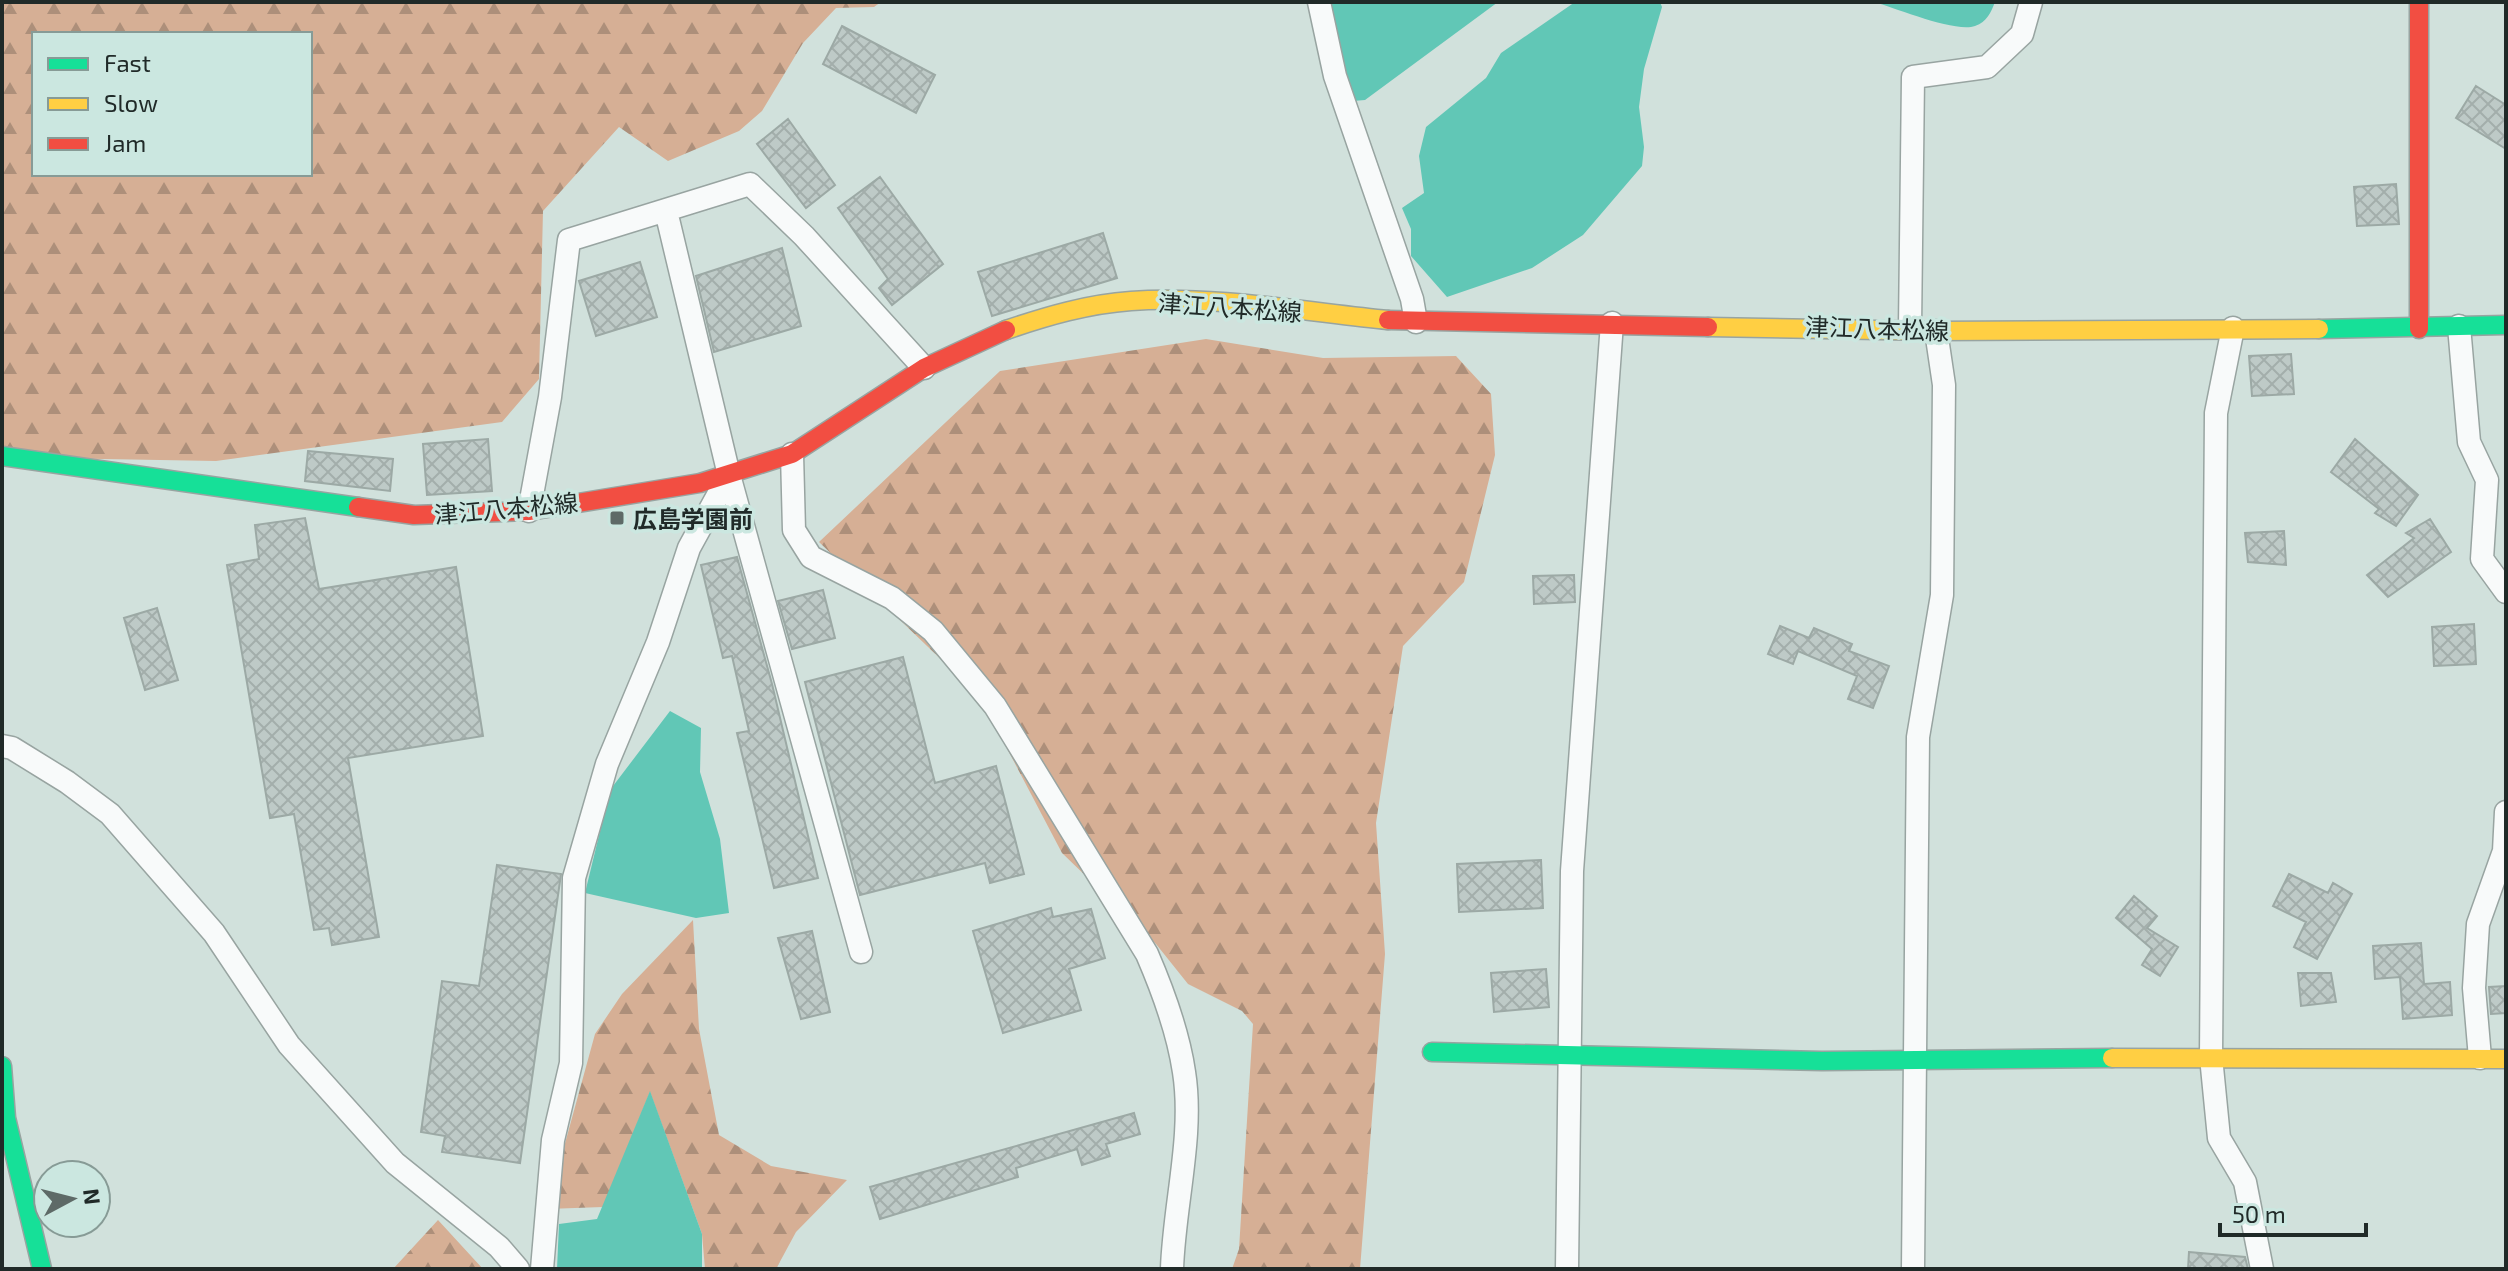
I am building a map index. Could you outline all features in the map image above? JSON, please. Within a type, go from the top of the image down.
[{"type":"main road","points":[[2419,2],[2419,329]]},
{"type":"main road","name":"津江八本松線","points":[[2,456],[414,515],[529,511],[729,475],[792,454],[924,368],[985,337],[1056,313],[1132,301],[1195,302],[1416,322],[1910,328],[1936,331],[2419,329],[2506,325]]},
{"type":"main road","points":[[1432,1052],[1822,1061],[2211,1057],[2506,1059]]},
{"type":"main road","points":[[2,1066],[6,1118],[42,1269]]},
{"type":"street","points":[[1319,2],[1335,76],[1412,299],[1416,322]]},
{"type":"street","points":[[1910,328],[1913,77],[1987,67],[2022,34],[2031,2]]},
{"type":"street","points":[[529,511],[550,397],[569,240],[750,184],[804,236],[924,368]]},
{"type":"street","points":[[666,211],[729,475],[861,952]]},
{"type":"street","points":[[1567,1269],[1569,1055],[1579,746],[1612,323]]},
{"type":"street","points":[[2459,326],[2469,442],[2487,480],[2482,559],[2506,592]]},
{"type":"street","points":[[2233,328],[2216,413],[2211,1057],[2219,1138],[2245,1182],[2262,1269]]},
{"type":"street","points":[[1913,1269],[1918,737],[1942,595],[1944,385],[1936,331]]},
{"type":"street","points":[[792,454],[794,530],[811,557],[892,598],[933,631],[995,706],[1147,954],[1164,992],[1185,1073],[1184,1138],[1173,1219],[1172,1269]]},
{"type":"street","points":[[542,1269],[553,1140],[571,1063],[574,878],[607,764],[658,642],[689,548],[729,475]]},
{"type":"street","points":[[2,746],[12,748],[67,782],[110,814],[214,933],[289,1045],[395,1163],[499,1247],[518,1269]]},
{"type":"street","points":[[2480,1058],[2474,988],[2478,924],[2504,851],[2506,812]]},
{"type":"green space","points":[[2,2],[881,2],[874,7],[836,8],[803,43],[762,111],[739,131],[668,161],[619,127],[543,211],[539,379],[502,422],[216,461],[46,458],[2,447]]},
{"type":"green space","points":[[1206,339],[1323,358],[1456,356],[1491,394],[1495,455],[1464,582],[1403,646],[1376,823],[1385,954],[1360,1269],[1232,1269],[1239,1249],[1253,1024],[1242,1011],[1188,984],[1156,944],[1062,853],[980,697],[819,542],[1000,371]]},
{"type":"green space","points":[[693,920],[699,1029],[719,1135],[771,1166],[847,1180],[796,1232],[776,1269],[705,1269],[702,1234],[650,1092],[603,1207],[547,1209],[595,1034],[622,994]]},
{"type":"green space","points":[[438,1220],[483,1269],[393,1269]]},
{"type":"shaded area","points":[[1328,2],[1498,2],[1365,100],[1353,101]]},
{"type":"shaded area","points":[[1575,2],[1660,2],[1662,7],[1644,69],[1639,107],[1644,147],[1642,166],[1583,235],[1532,268],[1447,297],[1411,256],[1411,229],[1402,208],[1424,193],[1419,156],[1426,127],[1486,78],[1501,53]]},
{"type":"shaded area","points":[[1874,2],[1995,2],[1983,22],[1966,27],[1940,23]]},
{"type":"shaded area","points":[[670,711],[701,728],[700,772],[720,839],[729,913],[696,918],[585,893],[610,790]]},
{"type":"shaded area","points":[[650,1091],[702,1234],[702,1269],[557,1269],[559,1224],[597,1219]]},
{"type":"building","points":[[842,26],[935,75],[916,113],[823,64]]},
{"type":"building","points":[[2476,86],[2506,105],[2506,149],[2456,118]]},
{"type":"building","points":[[788,119],[835,185],[806,208],[757,144]]},
{"type":"building","points":[[880,177],[943,264],[892,305],[879,288],[888,279],[838,208]]},
{"type":"building","points":[[2396,184],[2399,224],[2357,226],[2354,187]]},
{"type":"building","points":[[1103,233],[1117,278],[992,316],[978,272]]},
{"type":"building","points":[[782,248],[801,326],[714,352],[696,276]]},
{"type":"building","points":[[640,262],[657,317],[596,336],[579,281]]},
{"type":"building","points":[[2291,354],[2294,394],[2252,396],[2249,356]]},
{"type":"building","points":[[488,439],[492,491],[427,495],[423,444]]},
{"type":"building","points":[[2355,439],[2418,495],[2396,526],[2375,513],[2379,509],[2331,472]]},
{"type":"building","points":[[308,451],[393,459],[390,491],[305,481]]},
{"type":"building","points":[[305,518],[319,589],[456,567],[483,736],[348,758],[379,937],[332,945],[329,928],[314,930],[294,814],[270,818],[227,565],[259,559],[255,525]]},
{"type":"building","points":[[2430,519],[2451,552],[2388,597],[2367,575],[2414,538],[2406,533]]},
{"type":"building","points":[[2284,531],[2286,565],[2248,562],[2245,533]]},
{"type":"building","points":[[737,557],[772,684],[818,878],[774,888],[737,733],[749,731],[732,656],[723,658],[701,565]]},
{"type":"building","points":[[1574,575],[1575,602],[1534,604],[1533,576]]},
{"type":"building","points":[[823,590],[835,638],[792,649],[778,601]]},
{"type":"building","points":[[157,608],[178,680],[145,690],[124,618]]},
{"type":"building","points":[[2474,624],[2476,664],[2434,666],[2432,627]]},
{"type":"building","points":[[1780,626],[1809,638],[1814,628],[1852,644],[1849,651],[1889,666],[1873,708],[1848,699],[1857,676],[1798,651],[1793,664],[1768,654]]},
{"type":"building","points":[[903,657],[935,783],[996,766],[1024,874],[990,883],[985,863],[860,895],[805,682]]},
{"type":"building","points":[[1541,860],[1543,908],[1459,912],[1457,864]]},
{"type":"building","points":[[497,865],[561,874],[520,1163],[442,1152],[445,1136],[421,1132],[442,981],[479,986]]},
{"type":"building","points":[[2289,874],[2328,893],[2333,883],[2352,894],[2317,959],[2294,947],[2306,922],[2273,906]]},
{"type":"building","points":[[2134,896],[2157,916],[2147,928],[2178,947],[2160,976],[2142,965],[2152,949],[2116,918]]},
{"type":"building","points":[[1051,908],[1053,917],[1091,909],[1105,958],[1069,969],[1081,1010],[1003,1033],[973,931]]},
{"type":"building","points":[[812,931],[830,1012],[801,1019],[778,938]]},
{"type":"building","points":[[2421,943],[2424,984],[2450,982],[2452,1015],[2403,1019],[2400,977],[2375,979],[2373,946]]},
{"type":"building","points":[[1546,969],[1549,1007],[1494,1012],[1491,973]]},
{"type":"building","points":[[2298,973],[2331,973],[2336,1002],[2301,1006]]},
{"type":"building","points":[[2506,986],[2506,1013],[2491,1014],[2489,987]]},
{"type":"building","points":[[1134,1113],[1140,1134],[1106,1144],[1110,1156],[1082,1165],[1077,1149],[1016,1168],[1018,1177],[880,1219],[870,1187]]},
{"type":"building","points":[[2189,1252],[2245,1257],[2248,1269],[2188,1269]]},
{"type":"traffic: fast","points":[[2319,329],[2506,325]]},
{"type":"traffic: fast","points":[[2,456],[358,507]]},
{"type":"traffic: fast","points":[[1432,1052],[1822,1061],[2112,1058]]},
{"type":"traffic: fast","points":[[2,1066],[6,1118],[42,1269]]},
{"type":"traffic: slow","points":[[1006,330],[1083,308],[1162,300],[1260,305],[1388,320]]},
{"type":"traffic: slow","points":[[1708,327],[1936,331],[2319,329]]},
{"type":"traffic: slow","points":[[2112,1058],[2506,1059]]},
{"type":"traffic: jam","points":[[2419,2],[2419,329]]},
{"type":"traffic: jam","points":[[1388,320],[1708,327]]},
{"type":"traffic: jam","points":[[358,507],[414,515],[529,511],[700,483],[792,454],[924,368],[1006,330]]},
{"type":"place","name":"広島学園前","points":[[617,518]]}]
